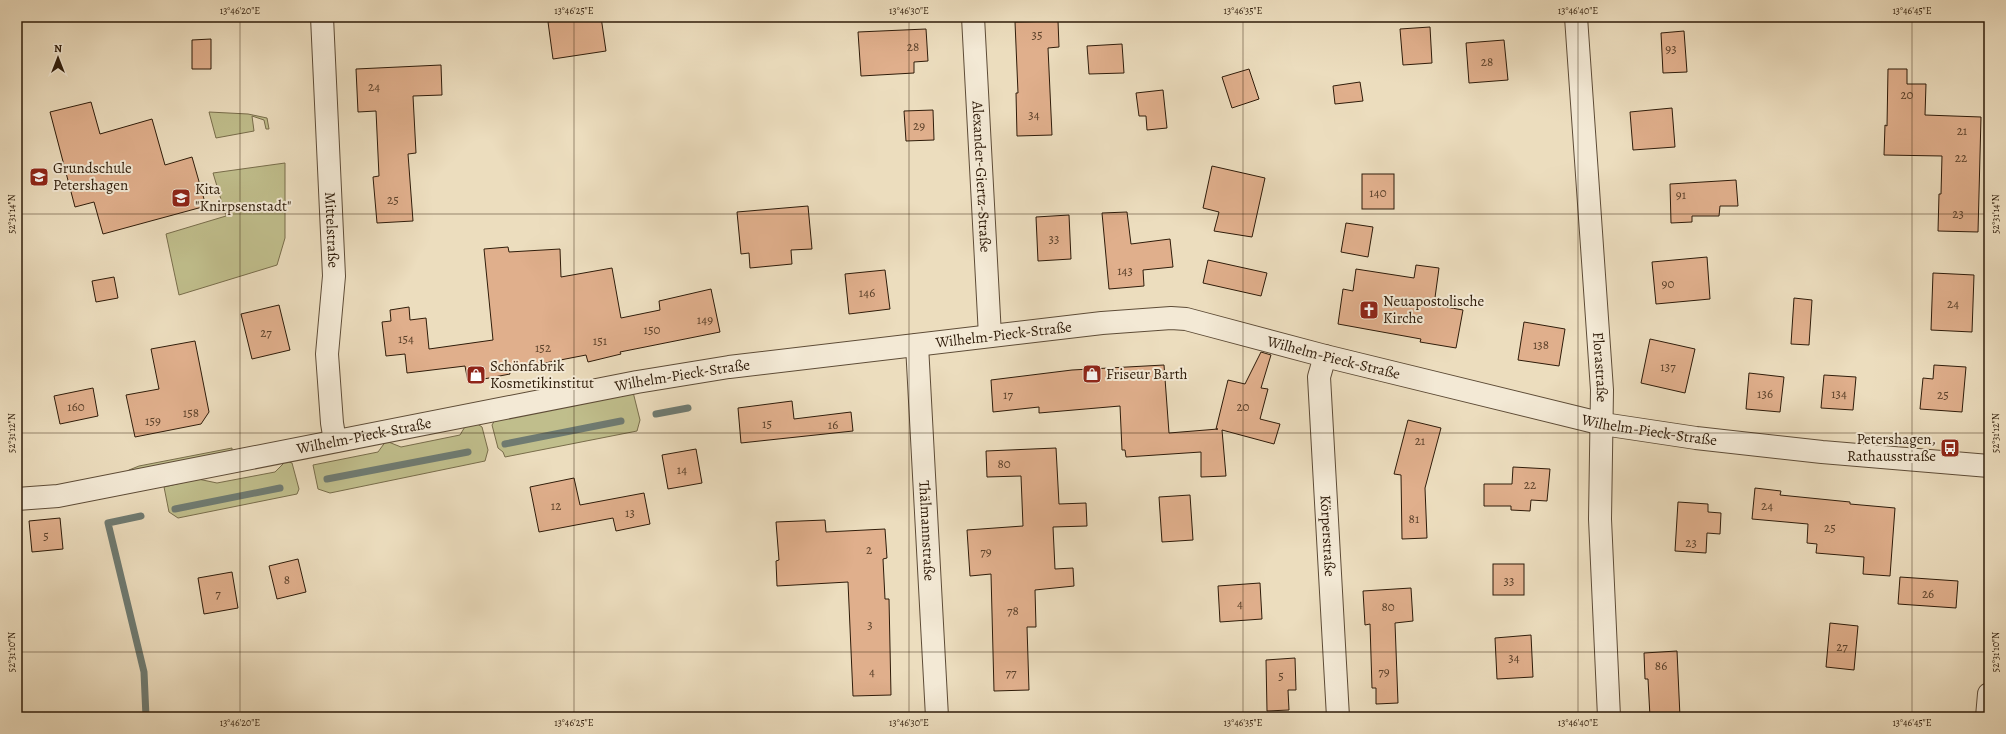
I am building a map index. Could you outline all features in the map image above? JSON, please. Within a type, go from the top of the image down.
[{"type":"street","name":"Mittelstraße","points":[[322,17],[334,276],[327,354],[332,423],[335,441]]},
{"type":"street","name":"Alexander-Giertz-Straße","points":[[973,17],[990,336]]},
{"type":"street","name":"Florastraße","points":[[1576,17],[1602,390],[1600,519],[1609,717]]},
{"type":"street","name":"Wilhelm-Pieck-Straße","points":[[17,499],[58,496],[335,441],[722,368],[1102,323],[1171,318],[1186,319],[1325,356],[1602,424],[1696,438],[1822,452],[1989,466]]},
{"type":"street","name":"Thälmannstraße","points":[[917,345],[937,717]]},
{"type":"street","name":"Körperstraße","points":[[1325,356],[1319,377],[1338,717]]},
{"type":"street","points":[[1987,717],[1989,694]]},
{"type":"shaded area","points":[[209,112],[248,114],[267,118],[269,129],[266,129],[264,120],[252,116],[254,131],[216,138]]},
{"type":"shaded area","points":[[285,163],[285,238],[277,265],[179,295],[166,234],[226,216],[213,173]]},
{"type":"shaded area","points":[[633,392],[640,420],[637,431],[505,457],[503,452],[498,448],[492,425],[495,420]]},
{"type":"shaded area","points":[[476,423],[482,427],[488,450],[485,461],[330,493],[318,489],[313,465],[378,452],[386,441],[401,447],[460,435],[466,425]]},
{"type":"shaded area","points":[[232,448],[232,451],[123,475],[129,470],[139,466]]},
{"type":"shaded area","points":[[286,461],[292,463],[299,489],[297,494],[178,518],[169,512],[164,487],[198,479],[217,483],[275,472]]},
{"type":"building","points":[[579,17],[601,17],[606,51],[553,59],[548,22]]},
{"type":"building","points":[[1058,21],[1059,47],[1048,48],[1052,135],[1017,136],[1016,93],[1018,93],[1015,22]]},
{"type":"building","points":[[1430,27],[1432,63],[1403,65],[1400,29]]},
{"type":"building","points":[[926,29],[928,61],[914,62],[914,73],[861,76],[858,32]]},
{"type":"building","points":[[1684,31],[1687,72],[1663,73],[1661,33]]},
{"type":"building","points":[[211,39],[211,69],[192,69],[192,40]]},
{"type":"building","points":[[1504,40],[1508,80],[1469,83],[1466,43]]},
{"type":"building","points":[[1122,44],[1124,73],[1089,74],[1087,46]]},
{"type":"building","points":[[441,65],[442,95],[413,96],[416,153],[408,154],[413,221],[377,223],[373,177],[379,176],[376,111],[358,112],[356,69]]},
{"type":"building","points":[[1249,69],[1259,99],[1232,108],[1222,77]]},
{"type":"building","points":[[1888,69],[1907,69],[1907,84],[1926,84],[1925,115],[1981,117],[1978,232],[1938,231],[1942,156],[1884,155],[1885,125],[1887,126]]},
{"type":"building","points":[[1360,82],[1363,101],[1335,104],[1333,86]]},
{"type":"building","points":[[1163,90],[1167,128],[1147,130],[1146,116],[1139,116],[1136,93]]},
{"type":"building","points":[[91,102],[100,134],[152,119],[165,165],[192,157],[206,206],[103,234],[94,202],[75,207],[50,112]]},
{"type":"building","points":[[1672,108],[1675,147],[1633,150],[1630,112]]},
{"type":"building","points":[[933,110],[934,140],[906,141],[904,111]]},
{"type":"building","points":[[1212,166],[1265,178],[1252,237],[1214,231],[1219,212],[1203,208]]},
{"type":"building","points":[[1362,174],[1394,174],[1394,209],[1362,209]]},
{"type":"building","points":[[1736,180],[1738,206],[1720,206],[1719,216],[1692,216],[1692,222],[1671,223],[1670,184]]},
{"type":"building","points":[[808,206],[812,249],[791,250],[792,264],[750,268],[749,253],[741,254],[737,212]]},
{"type":"building","points":[[1127,212],[1131,244],[1170,239],[1173,267],[1143,270],[1144,286],[1109,289],[1102,213]]},
{"type":"building","points":[[1069,215],[1071,259],[1038,261],[1036,217]]},
{"type":"building","points":[[1346,223],[1373,227],[1368,257],[1341,252]]},
{"type":"building","points":[[508,247],[509,252],[560,249],[561,277],[612,268],[621,318],[660,310],[659,301],[711,289],[720,332],[620,352],[621,354],[588,362],[586,355],[509,370],[510,374],[468,382],[465,366],[407,373],[405,354],[386,356],[382,322],[391,321],[390,310],[409,307],[410,320],[426,318],[429,349],[493,340],[484,249]]},
{"type":"building","points":[[1707,257],[1710,299],[1656,304],[1652,262]]},
{"type":"building","points":[[1208,260],[1267,273],[1261,296],[1203,283]]},
{"type":"building","points":[[1416,265],[1439,268],[1434,305],[1463,310],[1456,348],[1420,342],[1421,339],[1338,324],[1343,289],[1353,291],[1356,269],[1414,278]]},
{"type":"building","points":[[885,270],[890,309],[849,314],[845,274]]},
{"type":"building","points":[[1933,273],[1974,275],[1972,332],[1931,330]]},
{"type":"building","points":[[114,277],[118,298],[96,302],[92,281]]},
{"type":"building","points":[[1794,298],[1812,300],[1809,345],[1791,344]]},
{"type":"building","points":[[279,305],[290,350],[252,359],[241,314]]},
{"type":"building","points":[[1524,322],[1565,329],[1559,366],[1518,360]]},
{"type":"building","points":[[1650,339],[1695,349],[1685,393],[1641,383]]},
{"type":"building","points":[[195,341],[209,412],[201,424],[135,437],[126,395],[159,389],[151,349]]},
{"type":"building","points":[[1261,352],[1271,355],[1261,388],[1268,389],[1260,419],[1280,424],[1274,444],[1222,430],[1226,476],[1201,477],[1201,452],[1126,457],[1125,450],[1122,450],[1120,406],[1039,413],[1039,407],[993,412],[991,380],[1072,370],[1164,365],[1169,433],[1218,429],[1216,429],[1228,380],[1245,384]]},
{"type":"building","points":[[1934,365],[1966,367],[1962,412],[1920,409],[1923,378],[1933,379]]},
{"type":"building","points":[[1749,373],[1784,377],[1780,412],[1746,409]]},
{"type":"building","points":[[1824,375],[1856,377],[1853,410],[1821,408]]},
{"type":"building","points":[[93,388],[98,416],[60,424],[54,396]]},
{"type":"building","points":[[792,401],[794,419],[851,412],[853,431],[741,443],[738,408]]},
{"type":"building","points":[[1408,420],[1441,428],[1425,488],[1427,538],[1402,539],[1401,475],[1394,474]]},
{"type":"building","points":[[1056,448],[1059,504],[1086,503],[1087,526],[1053,527],[1055,569],[1073,568],[1074,586],[1035,590],[1036,627],[1027,627],[1029,690],[994,691],[991,574],[970,576],[967,530],[1023,526],[1021,476],[987,477],[986,451]]},
{"type":"building","points":[[696,449],[702,483],[668,489],[662,455]]},
{"type":"building","points":[[1513,467],[1550,469],[1547,501],[1531,500],[1530,511],[1511,510],[1511,506],[1484,506],[1484,484],[1512,484]]},
{"type":"building","points":[[574,478],[580,505],[644,493],[650,524],[616,531],[613,518],[539,532],[530,487]]},
{"type":"building","points":[[1755,488],[1781,491],[1780,495],[1895,508],[1890,576],[1863,574],[1864,557],[1816,553],[1817,544],[1807,543],[1808,524],[1752,519]]},
{"type":"building","points":[[1190,495],[1193,540],[1162,542],[1159,497]]},
{"type":"building","points":[[1678,502],[1708,504],[1708,512],[1721,513],[1720,534],[1707,533],[1706,553],[1675,551]]},
{"type":"building","points":[[60,518],[63,549],[32,552],[29,521]]},
{"type":"building","points":[[825,520],[826,532],[885,529],[887,558],[883,559],[885,599],[889,599],[891,695],[853,696],[848,582],[777,586],[776,561],[779,560],[776,522]]},
{"type":"building","points":[[298,559],[306,592],[277,599],[269,566]]},
{"type":"building","points":[[1493,564],[1524,564],[1524,595],[1493,595]]},
{"type":"building","points":[[232,572],[238,608],[204,614],[198,578]]},
{"type":"building","points":[[1900,577],[1958,581],[1956,608],[1898,604]]},
{"type":"building","points":[[1260,583],[1262,619],[1220,622],[1218,586]]},
{"type":"building","points":[[1411,588],[1413,621],[1395,623],[1398,703],[1376,704],[1376,688],[1372,688],[1370,624],[1365,625],[1363,591]]},
{"type":"building","points":[[1830,623],[1858,626],[1854,670],[1826,667]]},
{"type":"building","points":[[1531,635],[1533,677],[1497,679],[1495,638]]},
{"type":"building","points":[[1677,651],[1680,717],[1650,717],[1648,679],[1645,679],[1644,653]]},
{"type":"building","points":[[1295,658],[1296,690],[1288,690],[1289,710],[1267,711],[1266,660]]},
{"type":"waterway","points":[[656,414],[688,408]]},
{"type":"waterway","points":[[505,444],[621,421]]},
{"type":"waterway","points":[[327,479],[468,452]]},
{"type":"waterway","points":[[175,509],[280,488]]},
{"type":"waterway","points":[[141,516],[108,523],[144,672],[146,717]]},
{"type":"place","name":"Grundschule Petershagen","points":[[39,177]]},
{"type":"place","name":"Kita \"Knirpsenstadt\"","points":[[181,198]]},
{"type":"place","name":"Neuapostolische Kirche","points":[[1369,310]]},
{"type":"place","name":"Friseur Barth","points":[[1092,374]]},
{"type":"place","name":"Schönfabrik Kosmetikinstitut","points":[[476,375]]},
{"type":"place","name":"Petershagen, Rathausstraße","points":[[1950,448]]}]
